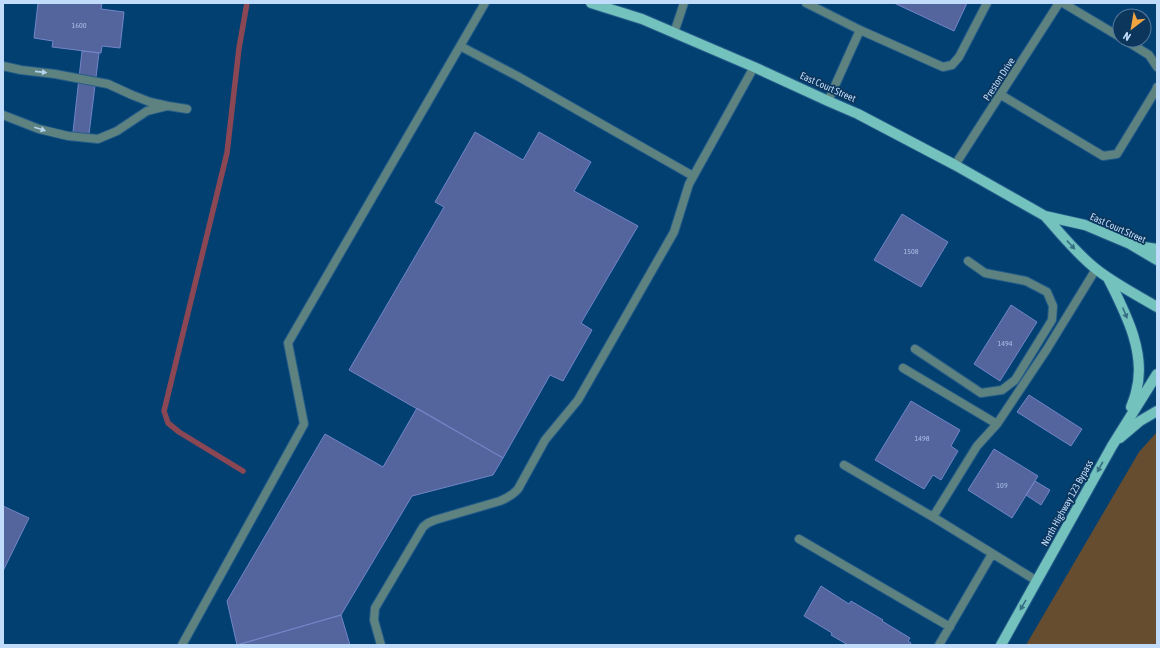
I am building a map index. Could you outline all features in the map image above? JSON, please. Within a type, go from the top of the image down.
[{"type":"main road","name":"East Court Street","points":[[592,3],[642,19],[754,67],[864,117],[956,165],[1045,216],[1085,225],[1130,244],[1157,260]]},
{"type":"main road","name":"East Court Street","points":[[1045,216],[1072,247],[1096,269],[1108,278],[1157,307]]},
{"type":"main road","points":[[1130,244],[1157,249]]},
{"type":"main road","points":[[1108,278],[1124,311],[1135,342],[1139,367],[1137,392],[1124,426]]},
{"type":"main road","name":"North Highway 123 Bypass","points":[[1000,645],[1112,446],[1157,374]]},
{"type":"main road","points":[[1112,446],[1140,421],[1157,411]]},
{"type":"street","points":[[182,645],[304,424],[288,343],[485,3]]},
{"type":"street","points":[[674,33],[684,3]]},
{"type":"street","points":[[806,3],[860,30],[943,67],[952,65],[959,57],[987,3]]},
{"type":"street","name":"Preston Drive","points":[[956,165],[1059,3]]},
{"type":"street","points":[[1062,3],[1112,32]]},
{"type":"street","points":[[828,101],[860,30]]},
{"type":"street","points":[[460,46],[519,77],[693,176]]},
{"type":"street","points":[[1137,48],[1149,55],[1157,67]]},
{"type":"street","points":[[3,66],[108,84],[150,102],[187,108]]},
{"type":"street","points":[[381,645],[374,620],[375,608],[423,527],[435,520],[507,498],[518,489],[545,440],[578,400],[674,232],[689,184],[754,67]]},
{"type":"street","points":[[1001,95],[1103,156],[1117,154],[1157,87]]},
{"type":"street","points":[[3,115],[39,129],[68,136],[98,139],[118,131],[147,111],[168,106]]},
{"type":"street","points":[[915,349],[981,393],[1002,390],[1014,380],[1052,320],[1053,306],[1047,292],[1026,281],[985,274],[968,261]]},
{"type":"street","points":[[933,517],[977,446],[997,424],[1047,349],[1096,269]]},
{"type":"street","points":[[903,368],[997,424]]},
{"type":"street","points":[[844,465],[933,517],[1037,581]]},
{"type":"street","points":[[799,539],[950,627]]},
{"type":"street","points":[[939,645],[992,554]]},
{"type":"shaded area","points":[[1157,432],[1157,645],[1026,645],[1139,452]]},
{"type":"building","points":[[38,3],[102,3],[101,9],[124,12],[120,48],[102,46],[101,53],[52,47],[53,41],[34,38]]},
{"type":"building","points":[[894,3],[967,3],[954,31]]},
{"type":"building","points":[[82,51],[99,53],[89,134],[73,132]]},
{"type":"building","points":[[475,132],[523,160],[539,132],[591,162],[574,191],[638,226],[581,323],[592,330],[563,381],[550,375],[503,458],[349,370],[444,207],[435,202]]},
{"type":"building","points":[[902,214],[948,242],[921,287],[874,260]]},
{"type":"building","points":[[1011,305],[1037,322],[1000,381],[974,364]]},
{"type":"building","points":[[1029,395],[1082,429],[1071,446],[1017,412]]},
{"type":"building","points":[[911,401],[960,430],[951,446],[958,451],[941,480],[933,475],[924,489],[875,460]]},
{"type":"building","points":[[417,408],[503,458],[493,475],[412,496],[341,615],[237,645],[227,601],[325,434],[383,467]]},
{"type":"building","points":[[994,449],[1038,476],[1012,518],[968,490]]},
{"type":"building","points":[[1035,481],[1050,490],[1041,505],[1026,495]]},
{"type":"building","points":[[3,506],[29,518],[3,571]]},
{"type":"building","points":[[821,586],[849,604],[851,601],[883,620],[882,621],[910,638],[908,641],[911,643],[910,645],[848,645],[831,635],[832,633],[804,616]]},
{"type":"building","points":[[341,615],[350,645],[237,645]]},
{"type":"waterway","points":[[243,471],[179,432],[168,423],[164,411],[227,153],[239,48],[247,3]]}]
